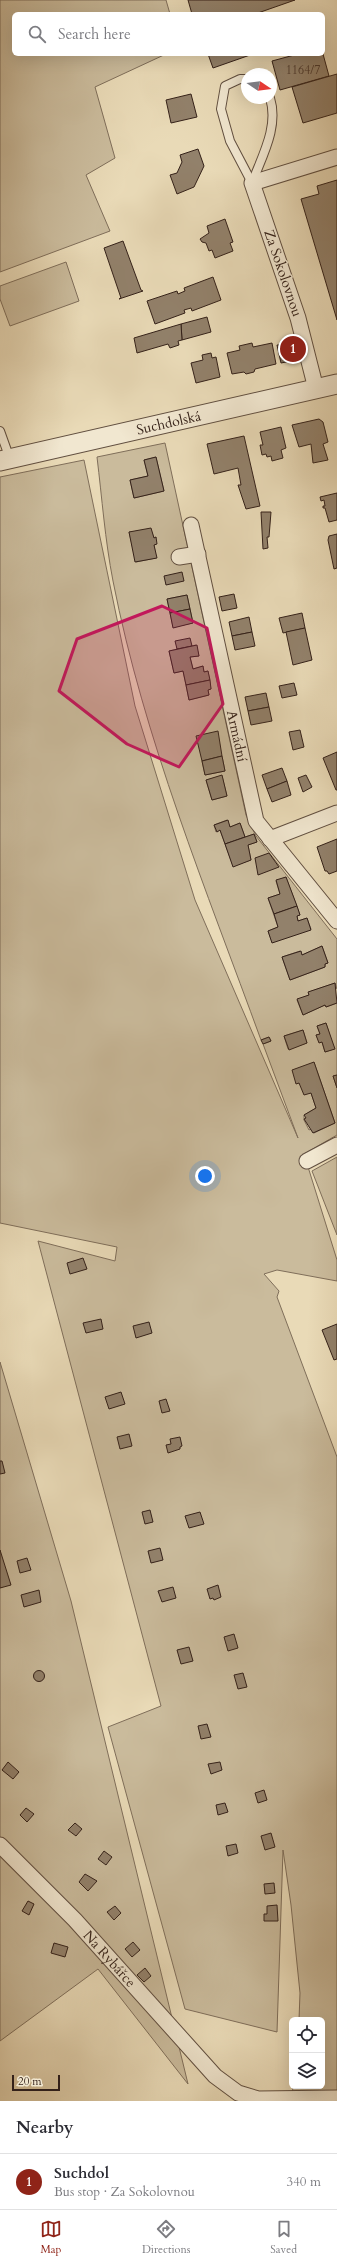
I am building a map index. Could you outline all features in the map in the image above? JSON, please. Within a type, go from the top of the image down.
[{"type":"street","points":[[252,183],[337,157]]},
{"type":"street","name":"Za Sokolovnou","points":[[252,183],[298,318],[316,388]]},
{"type":"street","name":"Suchdolská","points":[[5,460],[337,384]]},
{"type":"street","name":"Armádní","points":[[191,525],[256,821],[337,921]]},
{"type":"street","points":[[179,557],[198,554]]},
{"type":"street","points":[[270,839],[337,813]]},
{"type":"street","points":[[307,1161],[337,1145]]},
{"type":"street","name":"Na Rybářce","points":[[0,1845],[75,1920],[215,2076],[238,2093],[258,2099],[292,2097],[337,2098]]},
{"type":"lane","name":"Za Sokolovnou","points":[[241,79],[225,86],[221,109],[230,140],[252,183]]},
{"type":"lane","points":[[252,183],[272,128],[272,104]]},
{"type":"lane","points":[[0,431],[5,460]]},
{"type":"highlighted area","points":[[162,606],[207,628],[223,704],[179,767],[127,744],[59,691],[77,639]]},
{"type":"shaded area","points":[[0,0],[166,0],[169,12],[12,12],[12,56],[162,56],[95,87],[115,158],[86,175],[110,231],[0,272]]},
{"type":"shaded area","points":[[66,262],[79,301],[10,326],[0,299],[0,286]]},
{"type":"shaded area","points":[[165,443],[246,815],[256,836],[337,939],[337,989],[335,983],[309,992],[309,995],[297,1000],[303,1015],[325,1005],[326,1007],[337,1003],[337,1075],[333,1076],[337,1088],[337,1135],[304,1154],[337,1260],[337,1281],[277,1270],[264,1274],[279,1291],[277,1297],[337,1457],[337,2096],[292,2097],[293,2089],[325,2089],[325,2017],[299,2017],[300,1993],[291,1905],[283,1850],[277,2032],[185,2009],[108,1727],[161,1706],[38,1241],[115,1261],[117,1247],[0,1223],[0,477],[84,460],[135,706],[195,900],[298,1138],[263,1044],[271,1041],[269,1037],[261,1040],[198,870],[159,756],[141,698],[126,640],[110,566],[97,457]],"holes":[[[156,457],[164,491],[134,498],[130,480],[148,476],[144,460]],[[151,530],[154,538],[156,537],[154,545],[156,558],[136,562],[129,532]],[[187,595],[193,623],[173,627],[167,599]],[[196,645],[199,656],[190,657],[193,669],[203,666],[204,672],[208,671],[211,689],[208,690],[209,695],[189,700],[183,671],[174,673],[169,651]],[[222,756],[225,771],[205,775],[202,761]],[[222,776],[227,796],[212,800],[206,780]],[[227,820],[230,827],[240,823],[245,837],[254,834],[257,842],[248,845],[251,860],[233,866],[220,830],[216,832],[214,825]],[[286,877],[300,915],[297,916],[298,921],[307,918],[311,929],[272,942],[268,931],[278,927],[268,898],[280,894],[276,881]],[[322,946],[328,963],[325,964],[325,967],[290,980],[282,957],[300,951],[302,955]],[[326,1023],[334,1049],[325,1052],[322,1042],[319,1042],[316,1035],[320,1034],[317,1026]],[[303,1030],[307,1043],[288,1049],[284,1036]],[[314,1062],[335,1123],[314,1133],[311,1129],[309,1130],[304,1120],[304,1115],[316,1108],[311,1093],[299,1083],[296,1083]]]},
{"type":"shaded area","points":[[337,1157],[337,1235],[312,1171]]},
{"type":"shaded area","points":[[0,1362],[71,1601],[188,2084],[98,1969],[0,2041]]},
{"type":"building","points":[[188,0],[295,0],[261,12],[191,12]]},
{"type":"building","points":[[209,56],[247,56],[213,68]]},
{"type":"building","points":[[291,56],[324,56],[329,76],[280,90],[277,79],[277,68],[274,68],[272,61]]},
{"type":"building","points":[[337,74],[337,113],[303,123],[292,87]]},
{"type":"building","points":[[191,94],[197,117],[171,123],[166,100]]},
{"type":"building","points":[[198,149],[204,166],[194,187],[177,194],[170,175],[177,173],[182,162],[180,155]]},
{"type":"building","points":[[337,180],[337,320],[301,199],[319,194],[317,186]]},
{"type":"building","points":[[225,219],[233,242],[230,243],[233,251],[215,258],[212,250],[209,251],[206,243],[202,242],[200,239],[209,233],[207,226]]},
{"type":"building","points":[[123,241],[141,290],[143,291],[119,299],[121,298],[104,248]]},
{"type":"building","points":[[213,277],[221,300],[192,311],[191,308],[184,310],[185,313],[155,324],[147,301],[177,291],[178,294],[185,291],[184,288]]},
{"type":"building","points":[[207,317],[211,332],[182,340],[181,324]]},
{"type":"building","points":[[181,324],[182,340],[178,341],[179,345],[170,348],[168,344],[137,353],[134,338]]},
{"type":"building","points":[[252,343],[253,347],[272,343],[276,364],[255,369],[254,372],[246,374],[244,372],[232,374],[227,353],[240,350],[239,346]]},
{"type":"building","points":[[277,345],[285,345],[291,361],[281,363]]},
{"type":"building","points":[[211,353],[212,358],[216,357],[220,377],[196,383],[191,363],[203,360],[202,355]]},
{"type":"building","points":[[319,419],[323,422],[328,442],[323,444],[328,460],[313,463],[311,444],[299,447],[292,425]]},
{"type":"building","points":[[281,427],[286,448],[281,450],[283,458],[272,461],[271,456],[267,457],[266,454],[262,455],[260,445],[263,445],[260,432]]},
{"type":"building","points":[[244,436],[260,506],[246,509],[238,485],[241,485],[238,468],[214,474],[207,444]]},
{"type":"building","points":[[156,457],[164,491],[134,498],[130,480],[148,476],[144,460]]},
{"type":"building","points":[[337,493],[337,520],[329,522],[325,508],[323,508],[323,506],[325,506],[324,500],[321,501],[320,497]]},
{"type":"building","points":[[261,512],[271,512],[269,537],[267,537],[268,548],[263,549]]},
{"type":"building","points":[[151,528],[154,538],[156,537],[157,544],[154,545],[157,558],[135,562],[129,532]]},
{"type":"building","points":[[337,534],[337,568],[334,569],[328,540],[329,536]]},
{"type":"building","points":[[182,572],[184,581],[166,585],[164,576]]},
{"type":"building","points":[[234,594],[237,608],[222,611],[219,597]]},
{"type":"building","points":[[187,595],[190,609],[170,613],[167,599]]},
{"type":"building","points":[[190,609],[193,623],[173,628],[170,613]]},
{"type":"building","points":[[302,613],[305,628],[283,633],[279,618]]},
{"type":"building","points":[[249,617],[252,632],[232,636],[229,622]]},
{"type":"building","points":[[305,628],[312,660],[293,665],[286,632]]},
{"type":"building","points":[[252,632],[255,646],[235,650],[232,636]]},
{"type":"building","points":[[190,638],[192,646],[177,649],[175,641]]},
{"type":"building","points":[[197,645],[199,656],[190,657],[193,669],[203,666],[204,672],[208,671],[210,680],[186,685],[183,671],[174,673],[169,651]]},
{"type":"building","points":[[210,680],[211,689],[208,690],[209,695],[189,700],[186,685]]},
{"type":"building","points":[[294,683],[297,695],[282,698],[279,686]]},
{"type":"building","points":[[266,693],[269,707],[248,711],[245,697]]},
{"type":"building","points":[[269,707],[272,721],[251,725],[248,711]]},
{"type":"building","points":[[300,730],[304,747],[293,750],[289,732]]},
{"type":"building","points":[[218,731],[222,756],[202,761],[196,736]]},
{"type":"building","points":[[337,752],[337,790],[336,790],[323,758]]},
{"type":"building","points":[[222,756],[225,771],[205,775],[202,761]]},
{"type":"building","points":[[282,768],[287,781],[267,789],[262,775]]},
{"type":"building","points":[[222,775],[227,796],[212,800],[206,780]]},
{"type":"building","points":[[306,775],[312,787],[303,792],[298,778]]},
{"type":"building","points":[[287,781],[291,795],[272,802],[267,789]]},
{"type":"building","points":[[228,820],[230,827],[240,823],[245,837],[225,844],[220,830],[217,832],[214,825]]},
{"type":"building","points":[[254,834],[257,842],[248,845],[251,860],[233,867],[225,844]]},
{"type":"building","points":[[337,839],[337,871],[329,874],[325,871],[317,847]]},
{"type":"building","points":[[269,853],[279,867],[258,875],[255,858]]},
{"type":"building","points":[[286,877],[297,906],[274,914],[268,898],[280,894],[276,880]]},
{"type":"building","points":[[297,906],[300,915],[297,916],[298,921],[307,918],[311,930],[272,943],[268,931],[278,927],[274,914]]},
{"type":"building","points":[[322,946],[328,963],[325,964],[325,967],[290,980],[282,957],[301,951],[302,955]]},
{"type":"building","points":[[335,983],[337,1003],[326,1007],[325,1005],[303,1015],[297,999],[309,995],[308,992]]},
{"type":"building","points":[[326,1023],[335,1049],[325,1052],[322,1042],[319,1043],[316,1035],[320,1034],[317,1026]]},
{"type":"building","points":[[303,1030],[307,1043],[289,1050],[284,1036]]},
{"type":"building","points":[[269,1037],[271,1041],[263,1044],[261,1040]]},
{"type":"building","points":[[314,1062],[335,1123],[313,1133],[304,1119],[306,1118],[304,1115],[316,1108],[311,1093],[304,1095],[299,1083],[296,1084],[292,1070]]},
{"type":"building","points":[[337,1075],[337,1088],[333,1076]]},
{"type":"building","points":[[83,1258],[87,1269],[70,1274],[67,1263]]},
{"type":"building","points":[[101,1319],[103,1329],[86,1333],[83,1323]]},
{"type":"building","points":[[149,1322],[152,1333],[136,1338],[133,1326]]},
{"type":"building","points":[[337,1324],[337,1359],[334,1360],[322,1330]]},
{"type":"building","points":[[121,1392],[125,1404],[109,1409],[105,1397]]},
{"type":"building","points":[[166,1399],[170,1411],[162,1413],[159,1401]]},
{"type":"building","points":[[129,1434],[132,1446],[120,1449],[117,1437]]},
{"type":"building","points":[[180,1437],[182,1446],[180,1449],[168,1453],[166,1445],[171,1444],[170,1439]]},
{"type":"building","points":[[0,1461],[2,1461],[5,1473],[0,1474]]},
{"type":"building","points":[[150,1510],[153,1522],[145,1524],[142,1512]]},
{"type":"building","points":[[200,1512],[204,1524],[189,1528],[185,1516]]},
{"type":"building","points":[[160,1548],[163,1560],[151,1563],[148,1551]]},
{"type":"building","points":[[0,1550],[11,1585],[0,1588]]},
{"type":"building","points":[[27,1558],[31,1570],[20,1573],[17,1561]]},
{"type":"building","points":[[218,1585],[221,1597],[214,1600],[213,1598],[210,1599],[207,1589]]},
{"type":"building","points":[[173,1587],[176,1598],[162,1602],[158,1591]]},
{"type":"building","points":[[39,1590],[41,1602],[24,1607],[21,1595]]},
{"type":"building","points":[[234,1634],[238,1648],[228,1651],[224,1637]]},
{"type":"building","points":[[189,1647],[193,1661],[181,1664],[177,1650]]},
{"type":"building","points":[[39,1670],[43,1672],[45,1676],[43,1680],[39,1682],[35,1680],[33,1676],[35,1672]]},
{"type":"building","points":[[243,1673],[247,1687],[238,1689],[234,1675]]},
{"type":"building","points":[[207,1724],[211,1737],[201,1739],[198,1726]]},
{"type":"building","points":[[8,1762],[19,1772],[13,1779],[2,1770]]},
{"type":"building","points":[[220,1762],[222,1770],[211,1774],[208,1764]]},
{"type":"building","points":[[264,1790],[267,1800],[258,1803],[255,1793]]},
{"type":"building","points":[[225,1803],[228,1812],[218,1815],[216,1805]]},
{"type":"building","points":[[26,1808],[34,1814],[27,1822],[20,1815]]},
{"type":"building","points":[[75,1823],[82,1829],[76,1836],[68,1830]]},
{"type":"building","points":[[271,1833],[275,1847],[265,1850],[261,1836]]},
{"type":"building","points":[[236,1844],[238,1853],[228,1856],[226,1846]]},
{"type":"building","points":[[104,1851],[112,1857],[106,1865],[98,1859]]},
{"type":"building","points":[[85,1874],[97,1881],[88,1891],[79,1882]]},
{"type":"building","points":[[274,1883],[275,1893],[265,1894],[264,1884]]},
{"type":"building","points":[[28,1901],[34,1904],[29,1915],[22,1911]]},
{"type":"building","points":[[277,1905],[278,1921],[264,1921],[264,1914],[267,1914],[267,1906]]},
{"type":"building","points":[[115,1906],[121,1913],[114,1920],[107,1912]]},
{"type":"building","points":[[133,1942],[140,1950],[132,1957],[125,1949]]},
{"type":"building","points":[[54,1943],[68,1947],[65,1957],[51,1953]]},
{"type":"building","points":[[145,1968],[151,1976],[144,1982],[137,1975]]},
{"type":"place","name":"Suchdol","points":[[293,349]]}]
